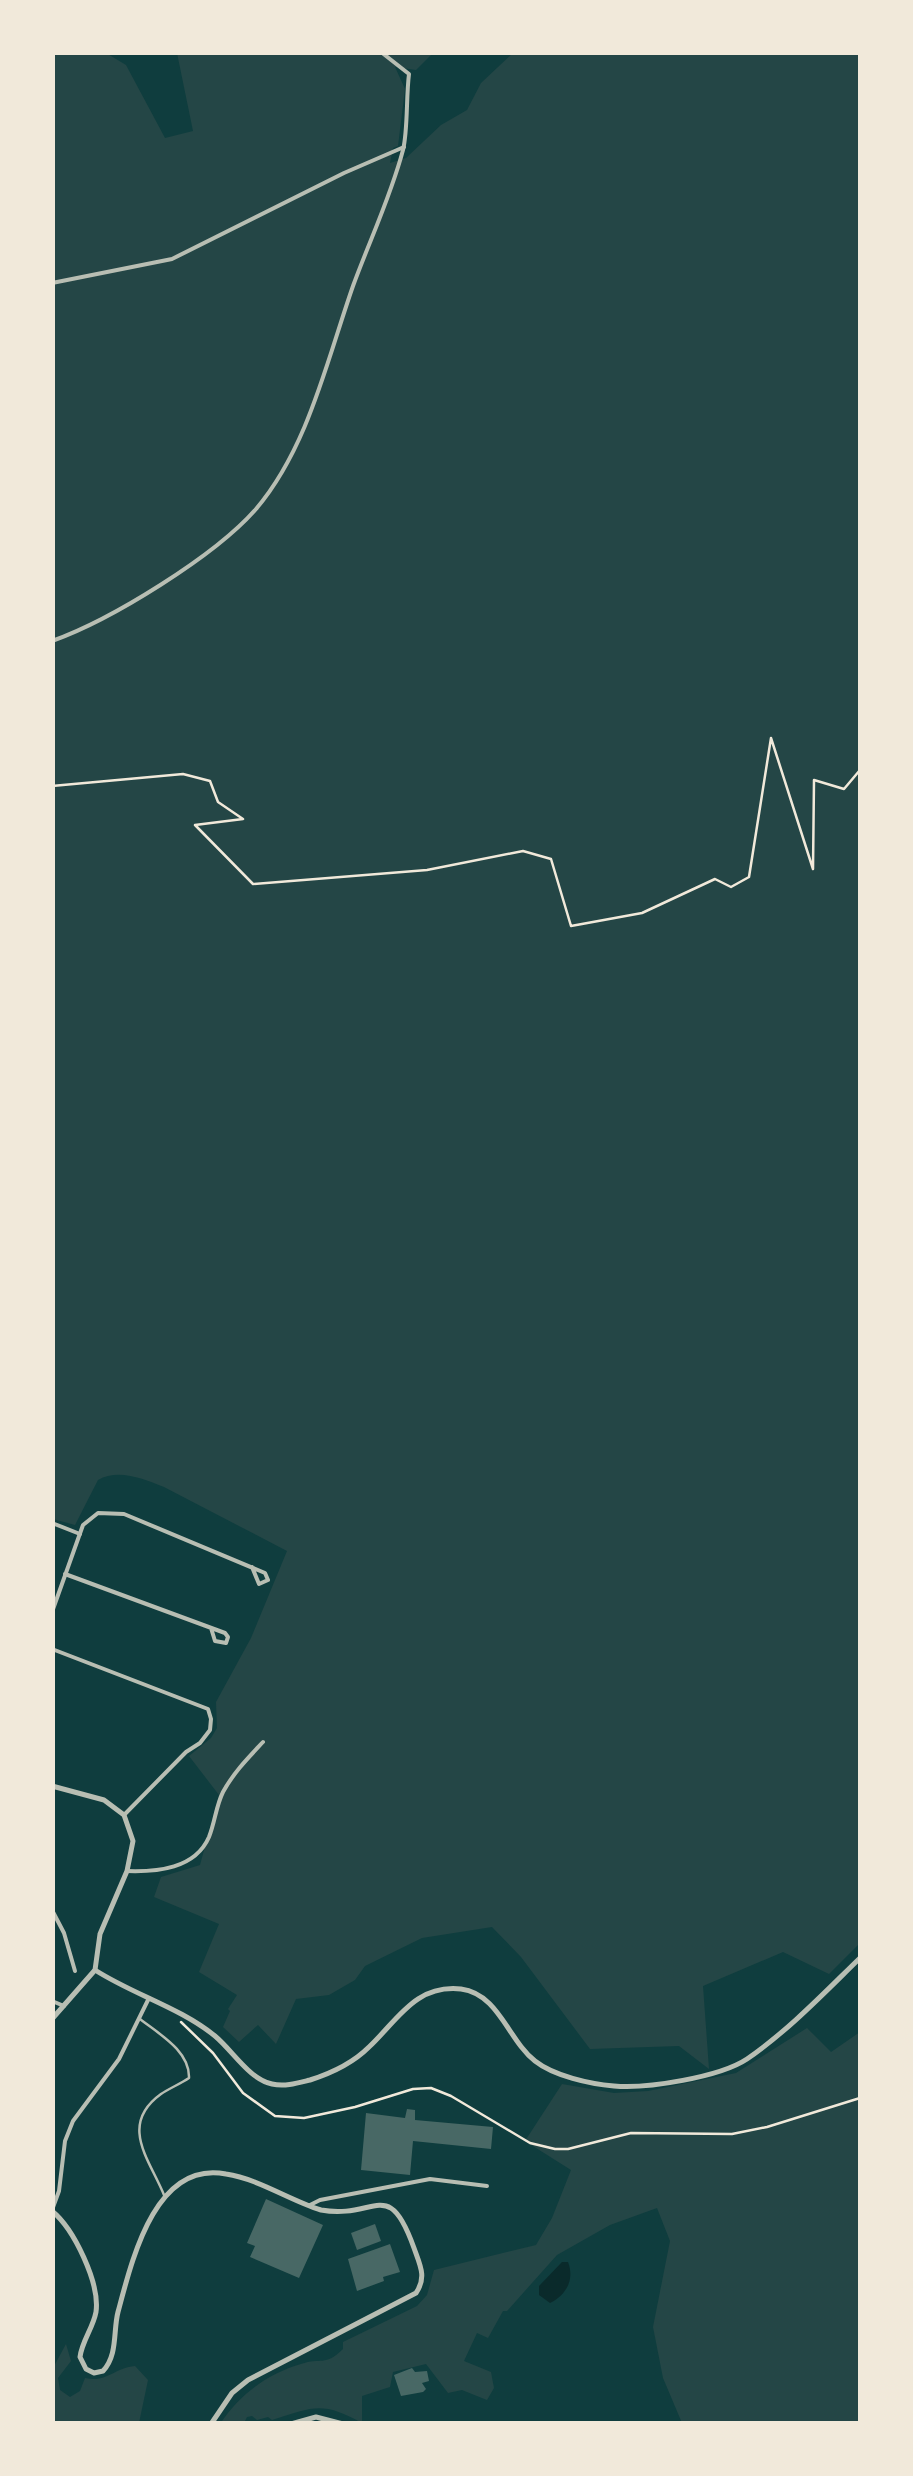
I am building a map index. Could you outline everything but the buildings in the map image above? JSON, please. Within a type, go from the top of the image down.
[{"type":"street","points":[[52,641],[86,629],[173,575],[256,510],[286,465],[332,352],[404,148],[409,74],[381,52]]},
{"type":"street","points":[[52,283],[172,259],[344,173],[404,148]]},
{"type":"street","points":[[52,1612],[87,1520],[112,1511],[252,1567]]},
{"type":"street","points":[[52,1523],[80,1534]]},
{"type":"street","points":[[66,1574],[211,1628]]},
{"type":"street","points":[[52,1649],[208,1709],[210,1730],[200,1743],[124,1814]]},
{"type":"street","points":[[127,1871],[174,1868],[208,1841],[221,1796],[238,1768],[262,1742]]},
{"type":"street","points":[[52,1786],[104,1800],[124,1814],[134,1841],[127,1871],[100,1934],[95,1970],[52,2019]]},
{"type":"street","points":[[52,1910],[64,1933],[75,1972]]},
{"type":"street","points":[[95,1970],[177,2011],[219,2039],[255,2076],[271,2084],[284,2086],[345,2066],[370,2046],[408,2004],[431,1993],[456,1988],[488,2002],[527,2054],[547,2069],[613,2086],[644,2085],[717,2072],[744,2061],[801,2016],[860,1958]]},
{"type":"street","points":[[149,1998],[119,2059],[73,2121],[65,2142],[59,2192],[52,2211],[72,2234],[94,2286],[95,2318],[80,2356],[86,2370],[100,2372],[112,2359],[117,2318],[154,2211],[164,2195],[194,2175],[220,2172],[333,2212],[385,2205],[398,2212],[422,2269],[422,2283],[411,2298],[248,2380],[232,2393],[211,2424]]},
{"type":"street","points":[[52,2000],[64,2006]]},
{"type":"street","points":[[308,2206],[320,2200],[430,2180],[487,2186]]},
{"type":"street","points":[[291,2424],[316,2417],[343,2424]]},
{"type":"lane","points":[[139,2018],[180,2052],[190,2071],[189,2078],[148,2106],[139,2125],[142,2149],[164,2195]]},
{"type":"path","points":[[52,786],[183,774],[210,780],[218,802],[243,819],[194,824],[253,884],[427,870],[523,851],[551,859],[572,926],[642,913],[715,879],[731,887],[749,877],[771,738],[814,870],[814,780],[844,789],[860,770]]},
{"type":"path","points":[[177,2011],[181,2023],[213,2053],[244,2093],[266,2111],[290,2119],[355,2107],[414,2088],[431,2088],[530,2143],[562,2149],[631,2132],[732,2134],[860,2098]]},
{"type":"shaded area","points":[[52,53],[106,53],[126,65],[165,138],[193,131],[177,53],[433,53],[416,70],[395,67],[405,89],[398,146],[393,148],[390,163],[406,158],[441,125],[467,110],[481,83],[513,53],[860,53],[860,1943],[829,1974],[783,1952],[703,1986],[709,2069],[679,2046],[590,2049],[521,1957],[492,1927],[422,1938],[365,1966],[355,1980],[329,1995],[296,1999],[276,2044],[258,2025],[239,2042],[223,2027],[237,1995],[199,1972],[219,1924],[154,1897],[161,1877],[200,1865],[219,1795],[189,1756],[217,1728],[216,1702],[251,1638],[287,1551],[164,1487],[131,1476],[114,1475],[98,1480],[75,1525],[53,1519]]},
{"type":"shaded area","points":[[807,2028],[831,2052],[860,2032],[860,2423],[682,2423],[663,2378],[653,2327],[670,2241],[657,2208],[610,2225],[557,2255],[503,2311],[488,2338],[477,2333],[464,2361],[491,2372],[494,2388],[487,2400],[462,2390],[448,2393],[426,2364],[393,2372],[390,2387],[362,2396],[362,2423],[337,2411],[318,2408],[272,2420],[252,2416],[244,2423],[220,2424],[245,2394],[266,2379],[301,2364],[332,2358],[343,2349],[343,2342],[417,2306],[427,2295],[434,2270],[536,2245],[552,2218],[571,2170],[525,2141],[562,2084],[614,2093],[648,2091],[736,2073]]},
{"type":"shaded area","points":[[562,2262],[568,2262],[570,2281],[561,2296],[550,2303],[539,2295],[539,2286]]},
{"type":"shaded area","points":[[66,2344],[71,2361],[58,2378],[60,2390],[70,2397],[80,2391],[85,2378],[99,2379],[128,2367],[135,2366],[148,2380],[139,2423],[53,2423],[53,2368]]}]
